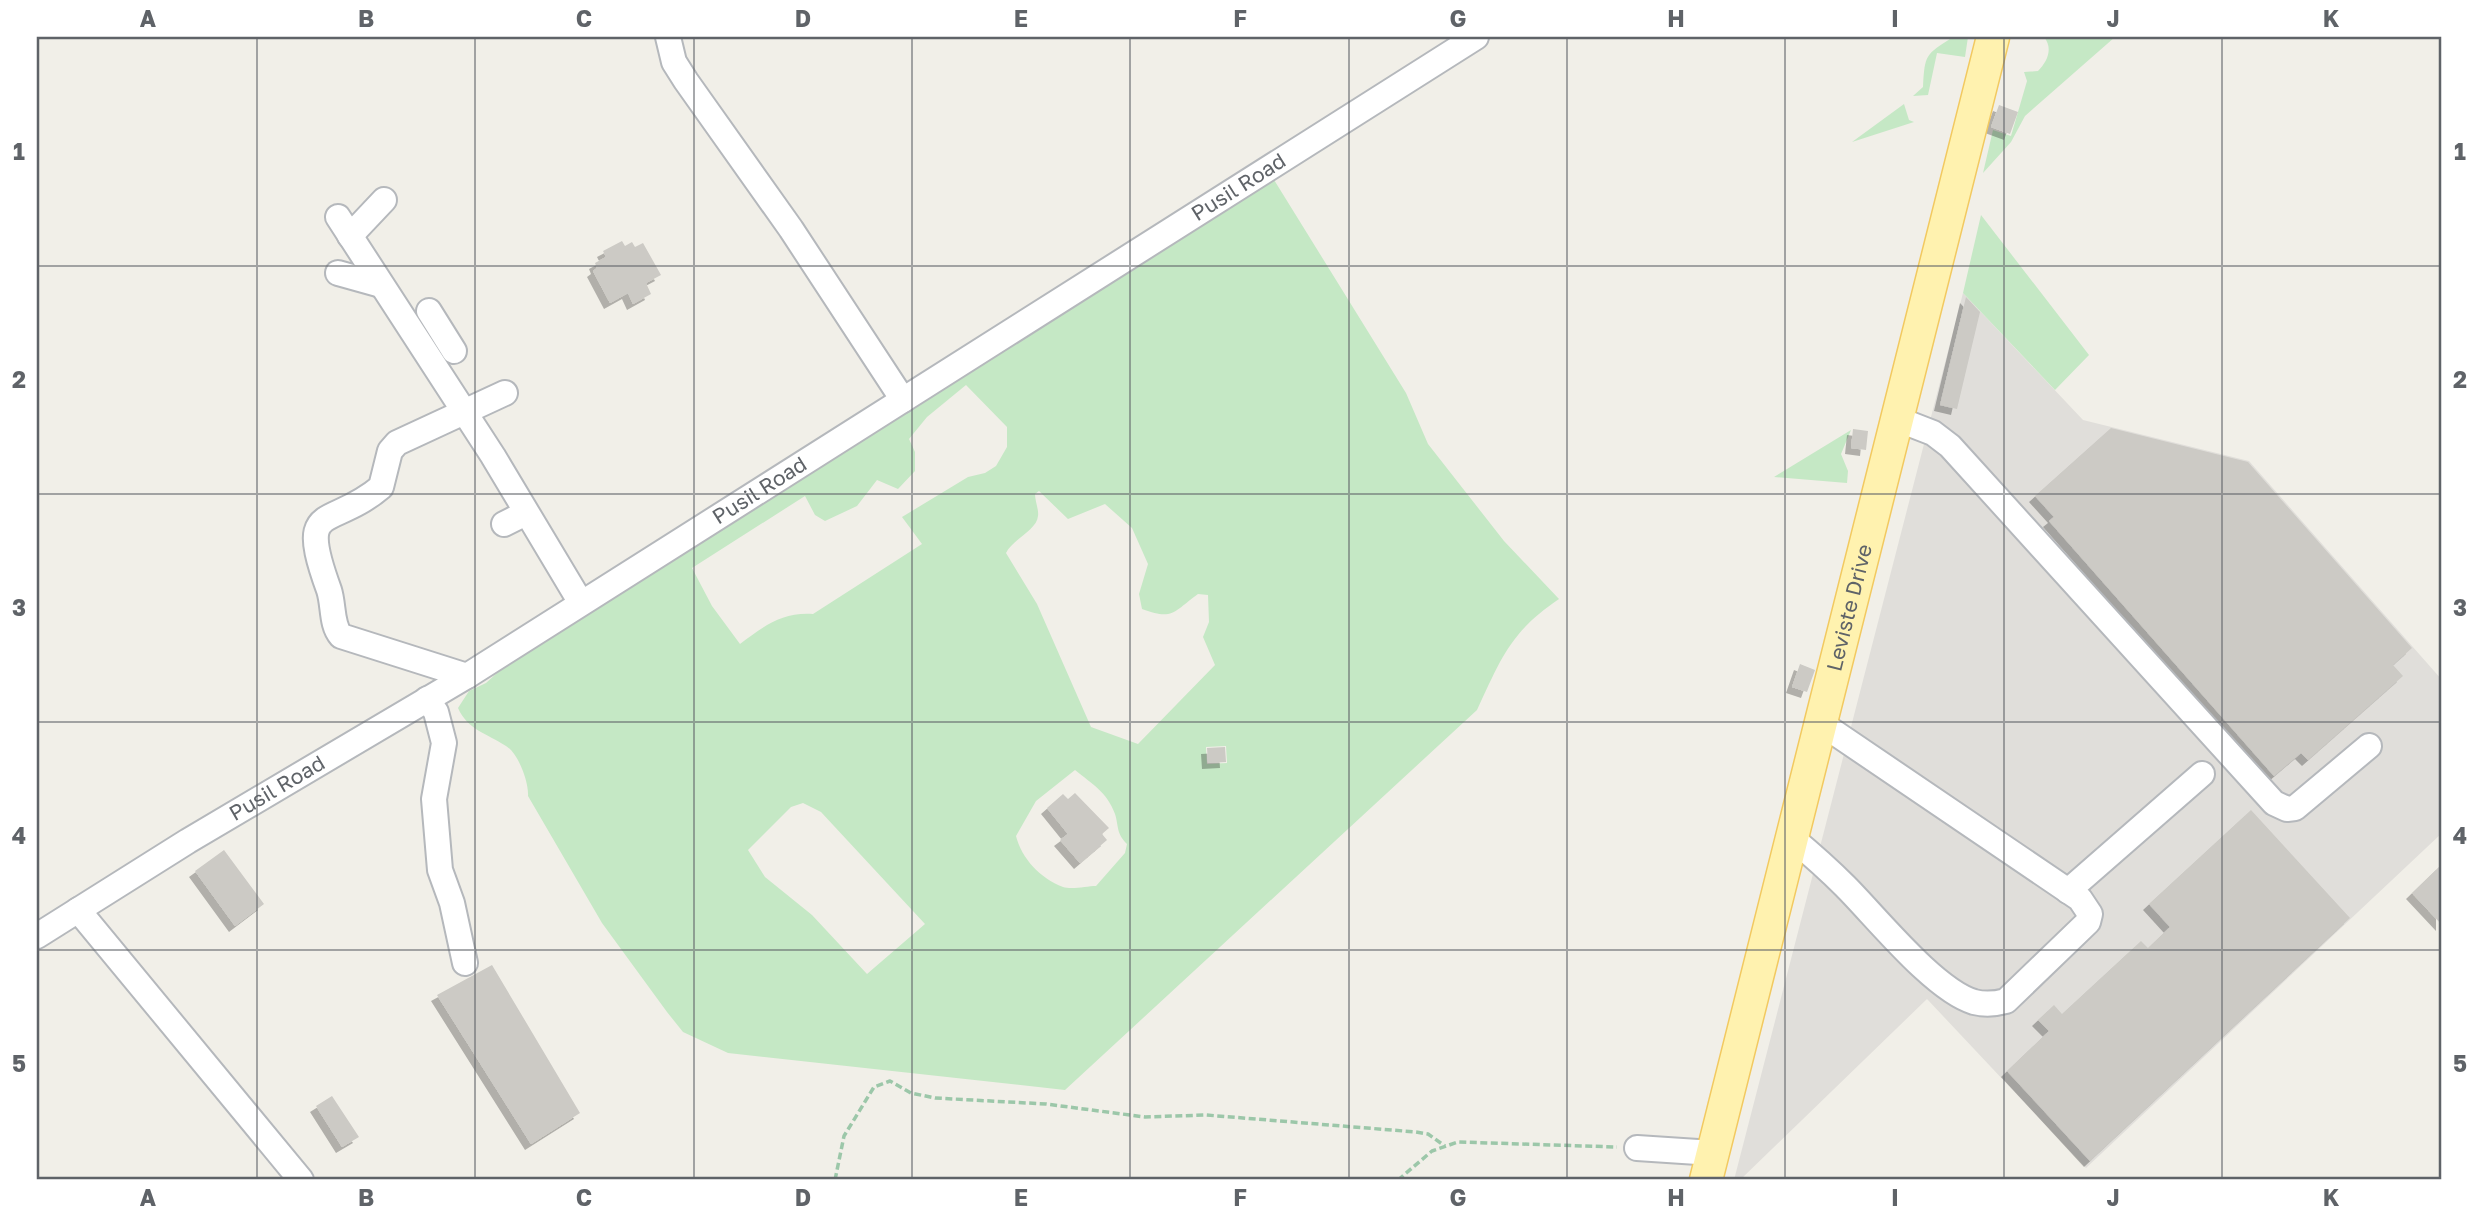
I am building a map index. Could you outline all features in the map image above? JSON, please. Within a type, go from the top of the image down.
[{"type":"main road","name":"Leviste Drive","points":[[1710,1166],[1993,37]]},
{"type":"street","points":[[668,37],[674,62],[686,81],[791,229],[903,400]]},
{"type":"street","name":"Pusil Road","points":[[37,936],[188,841],[467,676],[1475,37]]},
{"type":"street","points":[[384,200],[344,226],[463,411],[516,480],[515,518],[581,603]]},
{"type":"street","points":[[338,273],[381,285]]},
{"type":"street","points":[[422,349],[441,331]]},
{"type":"street","points":[[467,676],[341,636],[335,629],[334,606],[314,542],[317,529],[326,518],[381,487],[390,452],[397,443],[505,393]]},
{"type":"street","points":[[1897,419],[1933,433],[1950,446],[2274,803],[2287,809],[2295,808],[2369,746]]},
{"type":"street","points":[[427,699],[436,712],[444,743],[435,799],[440,870],[452,903],[465,962]]},
{"type":"street","points":[[1793,839],[1948,987],[1962,996],[1986,1004],[2007,1001],[2016,994],[2088,922],[2087,906],[2068,891],[1822,724]]},
{"type":"street","points":[[2068,891],[2202,774]]},
{"type":"street","points":[[78,910],[301,1180]]},
{"type":"street","points":[[1637,1148],[1710,1166]]},
{"type":"path","points":[[835,1180],[844,1136],[874,1087],[890,1082],[911,1093],[935,1098],[1046,1104],[1145,1117],[1206,1115],[1416,1132],[1427,1134],[1445,1146]]},
{"type":"path","points":[[1398,1180],[1423,1157],[1445,1146],[1465,1142],[1637,1148]]},
{"type":"shaded area","points":[[1963,293],[2083,420],[2249,461],[2442,680],[2442,833],[2086,1168],[1927,999],[1740,1180],[1734,1180]]},
{"type":"green space","points":[[1953,37],[1968,37],[1965,57],[1937,53],[1928,95],[1913,96],[1923,87],[1928,56]]},
{"type":"green space","points":[[2044,37],[2115,37],[2025,116],[2011,142],[1983,173],[1993,130],[2011,136],[2027,81],[2024,72],[2038,71],[2047,59],[2049,50]]},
{"type":"green space","points":[[1904,104],[1909,120],[1914,122],[1852,142]]},
{"type":"green space","points":[[1271,175],[1406,393],[1428,444],[1504,541],[1559,599],[1542,611],[1518,635],[1501,661],[1477,710],[1065,1090],[728,1053],[683,1032],[602,923],[528,796],[525,776],[515,755],[506,746],[472,726],[458,708],[469,691],[486,683],[509,662]],"holes":[[[966,385],[1007,427],[1007,447],[996,466],[985,473],[968,477],[902,517],[922,544],[813,614],[783,618],[765,626],[740,644],[712,606],[692,568],[805,496],[815,515],[825,521],[857,506],[877,480],[898,489],[915,471],[915,452],[909,439],[927,417]],[[1039,491],[1068,519],[1105,504],[1132,528],[1148,564],[1139,594],[1142,609],[1167,614],[1198,594],[1208,595],[1209,622],[1203,637],[1215,665],[1138,744],[1091,727],[1037,604],[1006,553],[1037,521],[1035,494]],[[1226,746],[1227,763],[1207,764],[1206,747]],[[1075,770],[1108,800],[1115,814],[1119,833],[1127,844],[1125,853],[1096,886],[1067,888],[1033,867],[1016,836],[1036,801]],[[803,803],[821,812],[925,924],[867,974],[812,915],[765,877],[748,850],[791,807]]]},
{"type":"green space","points":[[1981,215],[2089,355],[2055,390],[1963,293]]},
{"type":"green space","points":[[1851,430],[1841,454],[1848,471],[1847,483],[1774,477]]},
{"type":"building","points":[[1999,105],[2018,112],[2010,134],[1991,127]]},
{"type":"building","points":[[622,241],[625,246],[632,242],[635,247],[643,243],[661,275],[646,283],[651,294],[633,304],[628,293],[610,303],[593,271],[597,268],[595,263],[606,257],[603,251]]},
{"type":"building","points":[[1966,297],[1980,312],[1957,409],[1940,405]]},
{"type":"building","points":[[2111,428],[2248,462],[2412,648],[2393,665],[2403,676],[2308,760],[2301,753],[2274,776],[2049,521],[2054,517],[2035,496]]},
{"type":"building","points":[[1853,429],[1868,431],[1866,450],[1851,448]]},
{"type":"building","points":[[1800,664],[1815,670],[1807,692],[1792,687]]},
{"type":"building","points":[[1225,747],[1226,762],[1208,763],[1207,748]]},
{"type":"building","points":[[1075,793],[1109,828],[1102,834],[1107,840],[1080,863],[1060,840],[1068,834],[1047,808],[1063,794],[1068,799]]},
{"type":"building","points":[[2251,810],[2350,918],[2090,1161],[2007,1071],[2049,1031],[2038,1020],[2054,1005],[2062,1014],[2141,941],[2148,948],[2170,927],[2149,904]]},
{"type":"building","points":[[224,850],[264,904],[235,926],[195,871]]},
{"type":"building","points":[[2442,864],[2442,925],[2412,893]]},
{"type":"building","points":[[492,965],[580,1113],[531,1144],[437,995]]},
{"type":"building","points":[[332,1096],[359,1137],[342,1147],[316,1106]]}]
